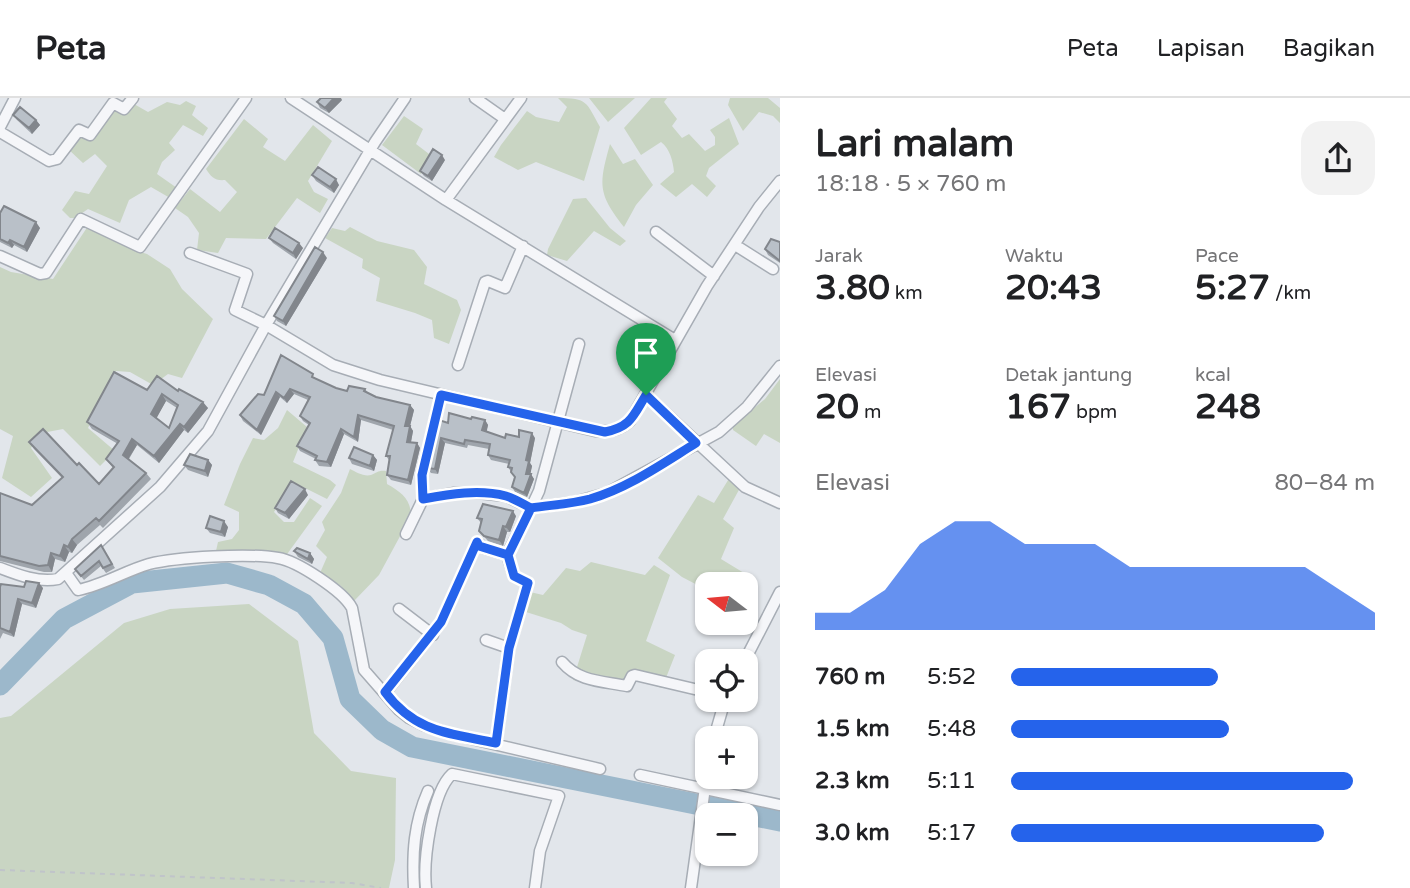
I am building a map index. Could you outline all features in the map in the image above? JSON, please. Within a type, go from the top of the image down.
[{"type":"street","points":[[15,98],[0,129],[49,161],[57,159],[79,130],[90,135],[113,103],[124,108],[133,98]]},
{"type":"street","points":[[0,256],[40,274],[46,273],[81,219],[140,247],[246,98]]},
{"type":"street","points":[[290,98],[372,147],[446,200],[675,340]]},
{"type":"street","points":[[0,568],[48,580],[58,579],[160,486],[208,431],[266,325],[372,147],[405,98]]},
{"type":"street","points":[[475,98],[505,119]]},
{"type":"street","points":[[446,200],[521,98]]},
{"type":"street","points":[[190,253],[247,274],[234,309],[333,365],[380,380],[595,431],[616,430],[630,421],[714,276],[780,181]]},
{"type":"street","points":[[656,232],[714,276]]},
{"type":"street","points":[[735,245],[773,269]]},
{"type":"street","points":[[458,365],[485,282],[505,288],[523,246]]},
{"type":"street","points":[[496,743],[509,648],[528,582],[514,576],[508,555],[539,491],[579,344]]},
{"type":"street","points":[[423,499],[453,493],[478,493],[506,496],[533,505],[575,502],[607,493],[642,476],[692,440],[719,432],[747,407],[780,366]]},
{"type":"street","points":[[406,534],[423,499],[422,475],[441,395]]},
{"type":"street","points":[[646,395],[745,487],[780,503]]},
{"type":"street","points":[[385,692],[433,635],[477,542],[479,546],[508,555]]},
{"type":"street","points":[[66,573],[78,590],[132,569],[169,561],[252,555],[285,559],[327,583],[349,601],[361,663],[399,710],[423,725],[600,769]]},
{"type":"street","points":[[751,649],[780,595]]},
{"type":"street","points":[[399,609],[433,635]]},
{"type":"street","points":[[486,640],[509,648]]},
{"type":"street","points":[[562,662],[572,674],[580,677],[627,686],[635,675],[695,689]]},
{"type":"street","points":[[426,888],[427,840],[446,783],[452,774],[559,796],[541,851],[535,888]]},
{"type":"street","points":[[640,775],[704,791],[780,805]]},
{"type":"street","points":[[414,888],[415,833],[428,791]]},
{"type":"street","points":[[691,888],[704,791]]},
{"type":"path","points":[[0,870],[352,883],[381,888]]},
{"type":"green space","points":[[558,98],[575,99],[585,103],[600,127],[584,181],[536,162],[518,170],[494,157],[527,111],[536,117],[559,122],[567,107]]},
{"type":"green space","points":[[589,98],[635,98],[608,122]]},
{"type":"green space","points":[[651,98],[667,98],[664,102],[677,119],[672,126],[682,138],[689,134],[705,151],[715,145],[715,137],[710,130],[729,118],[739,144],[709,168],[706,176],[716,186],[707,197],[692,184],[676,197],[660,184],[674,172],[667,148],[661,142],[641,155],[624,128]]},
{"type":"green space","points":[[730,98],[768,98],[780,108],[780,123],[773,116],[759,112],[743,131],[728,105]]},
{"type":"green space","points":[[186,101],[196,106],[192,115],[208,128],[203,136],[183,125],[169,143],[175,150],[162,162],[157,174],[177,188],[170,198],[151,187],[129,200],[120,223],[88,209],[75,218],[70,218],[62,210],[75,191],[89,194],[107,166],[95,154],[83,163],[68,149],[81,133],[91,138],[114,108],[134,104],[148,112],[167,102],[180,105]]},
{"type":"green space","points":[[404,116],[423,129],[416,144],[433,157],[421,174],[382,145]]},
{"type":"green space","points":[[244,119],[268,139],[263,147],[285,161],[313,125],[332,141],[308,181],[314,192],[328,199],[320,213],[297,198],[266,239],[226,238],[218,253],[197,250],[199,233],[188,217],[175,208],[190,189],[220,212],[237,192],[225,180],[214,178],[206,169]]},
{"type":"green space","points":[[610,144],[623,164],[635,159],[653,185],[636,205],[624,227],[609,205],[603,188],[602,179]]},
{"type":"green space","points":[[586,198],[610,228],[626,241],[620,246],[594,231],[567,261],[547,255],[573,199]]},
{"type":"green space","points":[[88,226],[131,249],[147,254],[170,269],[182,289],[213,319],[182,378],[168,374],[153,385],[130,372],[116,371],[88,428],[115,451],[100,466],[63,429],[42,433],[31,448],[52,478],[31,497],[2,478],[13,436],[0,429],[0,267],[11,272],[53,279]]},
{"type":"green space","points":[[350,227],[377,241],[414,250],[427,267],[424,284],[457,300],[461,310],[449,344],[434,338],[432,320],[376,301],[380,278],[362,268],[363,259],[325,238],[332,228],[345,231]]},
{"type":"green space","points":[[780,379],[780,443],[764,434],[756,446],[733,430],[733,426],[765,399]]},
{"type":"green space","points":[[287,410],[307,427],[293,462],[336,485],[327,499],[293,482],[274,512],[284,522],[294,522],[310,498],[322,506],[285,557],[253,551],[216,551],[218,542],[232,539],[239,530],[239,512],[224,505],[253,438],[264,440],[278,428]]},
{"type":"green space","points":[[350,469],[366,475],[386,471],[387,484],[404,497],[411,516],[379,575],[354,601],[341,586],[320,573],[327,557],[316,546],[325,530],[322,522],[341,493]]},
{"type":"green space","points":[[730,477],[740,488],[723,519],[734,528],[721,559],[742,572],[695,572],[695,584],[658,558],[698,495],[714,503]]},
{"type":"green space","points":[[591,562],[645,575],[654,565],[670,575],[646,641],[675,655],[662,688],[636,680],[623,690],[573,680],[587,635],[526,612],[530,592],[543,595],[566,568],[580,571]]},
{"type":"green space","points":[[249,604],[298,641],[314,733],[351,771],[396,778],[395,860],[389,888],[0,888],[0,718],[11,716],[124,623],[170,609]]},
{"type":"building","points":[[321,98],[334,98],[325,108],[317,102]]},
{"type":"building","points":[[20,107],[36,120],[29,128],[13,115]]},
{"type":"building","points":[[433,149],[442,155],[428,176],[420,171]]},
{"type":"building","points":[[318,167],[336,179],[330,187],[312,175]]},
{"type":"building","points":[[4,206],[36,222],[24,247],[10,240],[8,243],[0,239],[0,213]]},
{"type":"building","points":[[275,228],[299,243],[293,253],[269,238]]},
{"type":"building","points":[[771,239],[780,242],[780,261],[765,249]]},
{"type":"building","points":[[315,247],[323,252],[283,321],[274,316]]},
{"type":"building","points":[[281,355],[313,374],[312,377],[336,388],[347,391],[349,386],[365,389],[364,391],[376,397],[410,405],[405,426],[410,426],[407,442],[417,443],[408,480],[387,475],[390,456],[386,456],[394,426],[358,415],[354,437],[341,429],[327,462],[315,460],[317,456],[297,446],[310,423],[300,416],[310,397],[290,389],[284,398],[276,392],[257,430],[240,415],[258,394],[264,395]]},
{"type":"building","points":[[114,372],[147,390],[157,376],[178,391],[179,389],[203,402],[184,427],[180,424],[154,456],[132,439],[123,455],[146,473],[99,521],[96,518],[72,539],[68,547],[64,545],[60,556],[51,553],[48,565],[39,566],[0,556],[0,493],[32,505],[63,477],[29,442],[43,429],[99,484],[114,467],[106,459],[119,441],[87,422]],"holes":[[[162,394],[178,405],[169,428],[151,414]]]},
{"type":"building","points":[[449,413],[485,420],[482,430],[505,438],[506,434],[519,437],[519,430],[532,433],[526,460],[529,461],[526,474],[531,474],[524,493],[512,487],[515,477],[511,472],[512,468],[508,467],[510,460],[488,455],[490,444],[465,440],[464,444],[441,438],[435,469],[427,468],[439,420],[448,423]]},
{"type":"building","points":[[354,447],[373,455],[370,466],[349,458]]},
{"type":"building","points":[[190,454],[208,460],[205,471],[184,465]]},
{"type":"building","points":[[291,481],[305,489],[285,513],[275,508]]},
{"type":"building","points":[[483,504],[513,511],[506,527],[503,526],[499,540],[484,536],[479,531],[482,519],[477,518]]},
{"type":"building","points":[[210,516],[224,521],[221,532],[206,528]]},
{"type":"building","points":[[101,545],[112,564],[103,568],[99,561],[81,576],[75,569]]},
{"type":"building","points":[[297,548],[310,553],[308,559],[294,551]]},
{"type":"building","points":[[26,581],[39,583],[32,603],[18,599],[10,632],[0,628],[1,584],[24,587]]},
{"type":"waterway","points":[[0,685],[64,619],[132,583],[227,573],[269,585],[304,604],[333,638],[350,699],[382,730],[412,747],[780,821]]},
{"type":"route","points":[[646,395],[628,424],[605,432],[441,395],[422,475],[423,499],[453,493],[478,493],[506,496],[531,508],[508,555],[479,546],[477,542],[441,622],[385,692],[409,718],[447,733],[496,743],[509,648],[528,583],[514,576],[508,555],[531,508],[575,502],[607,493],[642,476],[696,443],[646,395]]}]
